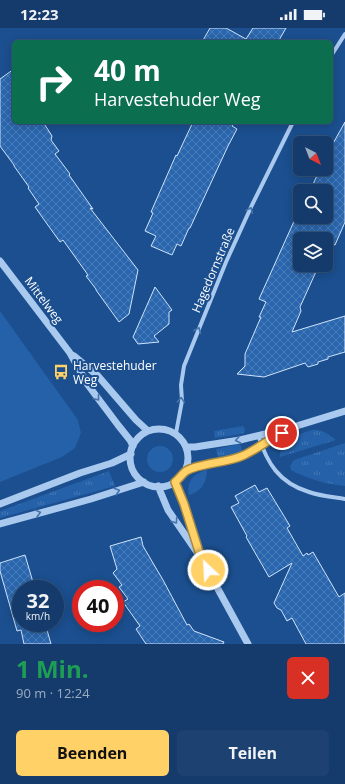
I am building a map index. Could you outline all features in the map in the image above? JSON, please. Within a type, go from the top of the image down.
[{"type":"street","points":[[333,53],[345,34]]},
{"type":"street","name":"Hagedornstraße","points":[[176,433],[182,401],[181,384],[184,366],[229,255],[292,124]]},
{"type":"street","name":"Mittelweg","points":[[0,260],[70,353],[88,385],[130,440],[132,446]]},
{"type":"street","name":"Mittelweg","points":[[70,353],[98,376],[136,420],[148,431]]},
{"type":"street","points":[[186,447],[224,442],[290,428],[345,411]]},
{"type":"street","points":[[185,472],[188,460],[188,451],[182,439],[176,433],[161,428],[156,428],[139,437],[132,446],[131,462],[137,476],[150,485],[166,486],[175,482],[185,472],[198,466],[234,459],[251,452],[262,446],[273,437],[290,428]]},
{"type":"street","points":[[258,435],[267,459],[282,478],[290,484],[310,493],[345,499]]},
{"type":"street","points":[[0,504],[80,473],[112,463],[131,454]]},
{"type":"street","points":[[0,524],[91,499],[144,482]]},
{"type":"street","points":[[175,482],[184,504],[201,558]]},
{"type":"street","points":[[158,486],[168,510],[201,558],[248,644]]},
{"type":"green space","points":[[0,311],[78,420],[81,433],[75,448],[62,457],[0,482]]},
{"type":"green space","points":[[243,426],[245,429],[244,433],[215,438],[214,431]]},
{"type":"green space","points":[[312,430],[322,431],[336,440],[280,457],[283,446],[286,442],[296,436]]},
{"type":"green space","points":[[345,443],[345,486],[317,481],[291,470],[290,466],[294,460]]},
{"type":"green space","points":[[239,444],[242,451],[240,453],[218,458],[216,449]]},
{"type":"green space","points":[[160,446],[169,450],[173,459],[169,468],[160,472],[151,468],[147,459],[151,450]]},
{"type":"green space","points":[[207,470],[206,479],[200,489],[189,495],[188,490],[192,478],[198,473]]},
{"type":"green space","points":[[109,471],[115,486],[0,518],[0,511]]},
{"type":"building","points":[[210,28],[226,28],[246,39],[253,28],[286,28],[279,40],[203,40]]},
{"type":"building","points":[[12,70],[12,124],[44,124],[52,136],[51,140],[59,151],[55,154],[93,209],[90,208],[138,270],[129,314],[119,322],[86,276],[88,275],[63,240],[60,242],[35,207],[39,204],[0,146],[0,79]]},
{"type":"building","points":[[345,122],[345,222],[335,245],[333,244],[333,232],[293,232],[293,272],[316,272],[300,307],[301,311],[292,332],[345,316],[345,352],[328,357],[328,359],[318,362],[318,364],[308,367],[305,363],[264,377],[237,374],[245,366],[245,354],[266,302],[259,299],[293,224],[333,224],[333,184],[313,184],[317,176],[333,176],[333,143]]},
{"type":"building","points":[[192,124],[234,124],[232,126],[237,129],[181,246],[177,244],[172,255],[151,246],[156,236],[145,231],[153,213],[151,212],[176,155],[177,156]]},
{"type":"building","points":[[155,287],[172,310],[169,312],[169,324],[154,336],[159,342],[138,344],[133,337]]},
{"type":"building","points":[[255,485],[259,492],[267,488],[290,526],[287,528],[303,556],[307,553],[308,555],[313,552],[339,597],[345,593],[345,644],[306,644],[292,618],[287,621],[281,610],[277,608],[274,603],[292,563],[269,577],[231,507],[239,503],[235,496]]},
{"type":"building","points":[[141,537],[143,546],[187,625],[189,624],[194,631],[224,642],[223,644],[146,644],[136,629],[140,626],[124,603],[124,601],[128,599],[124,594],[124,580],[118,580],[113,573],[117,569],[110,546]]},
{"type":"building","points":[[25,555],[32,580],[12,580],[12,613],[0,571],[0,563]]},
{"type":"building","points":[[21,632],[48,632],[51,644],[24,644]]},
{"type":"place","name":"Harvestehuder Weg","points":[[61,372]]},
{"type":"route","points":[[208,570],[201,558],[184,504],[175,482],[185,472],[198,466],[242,456],[262,446],[273,437],[282,433]]}]
